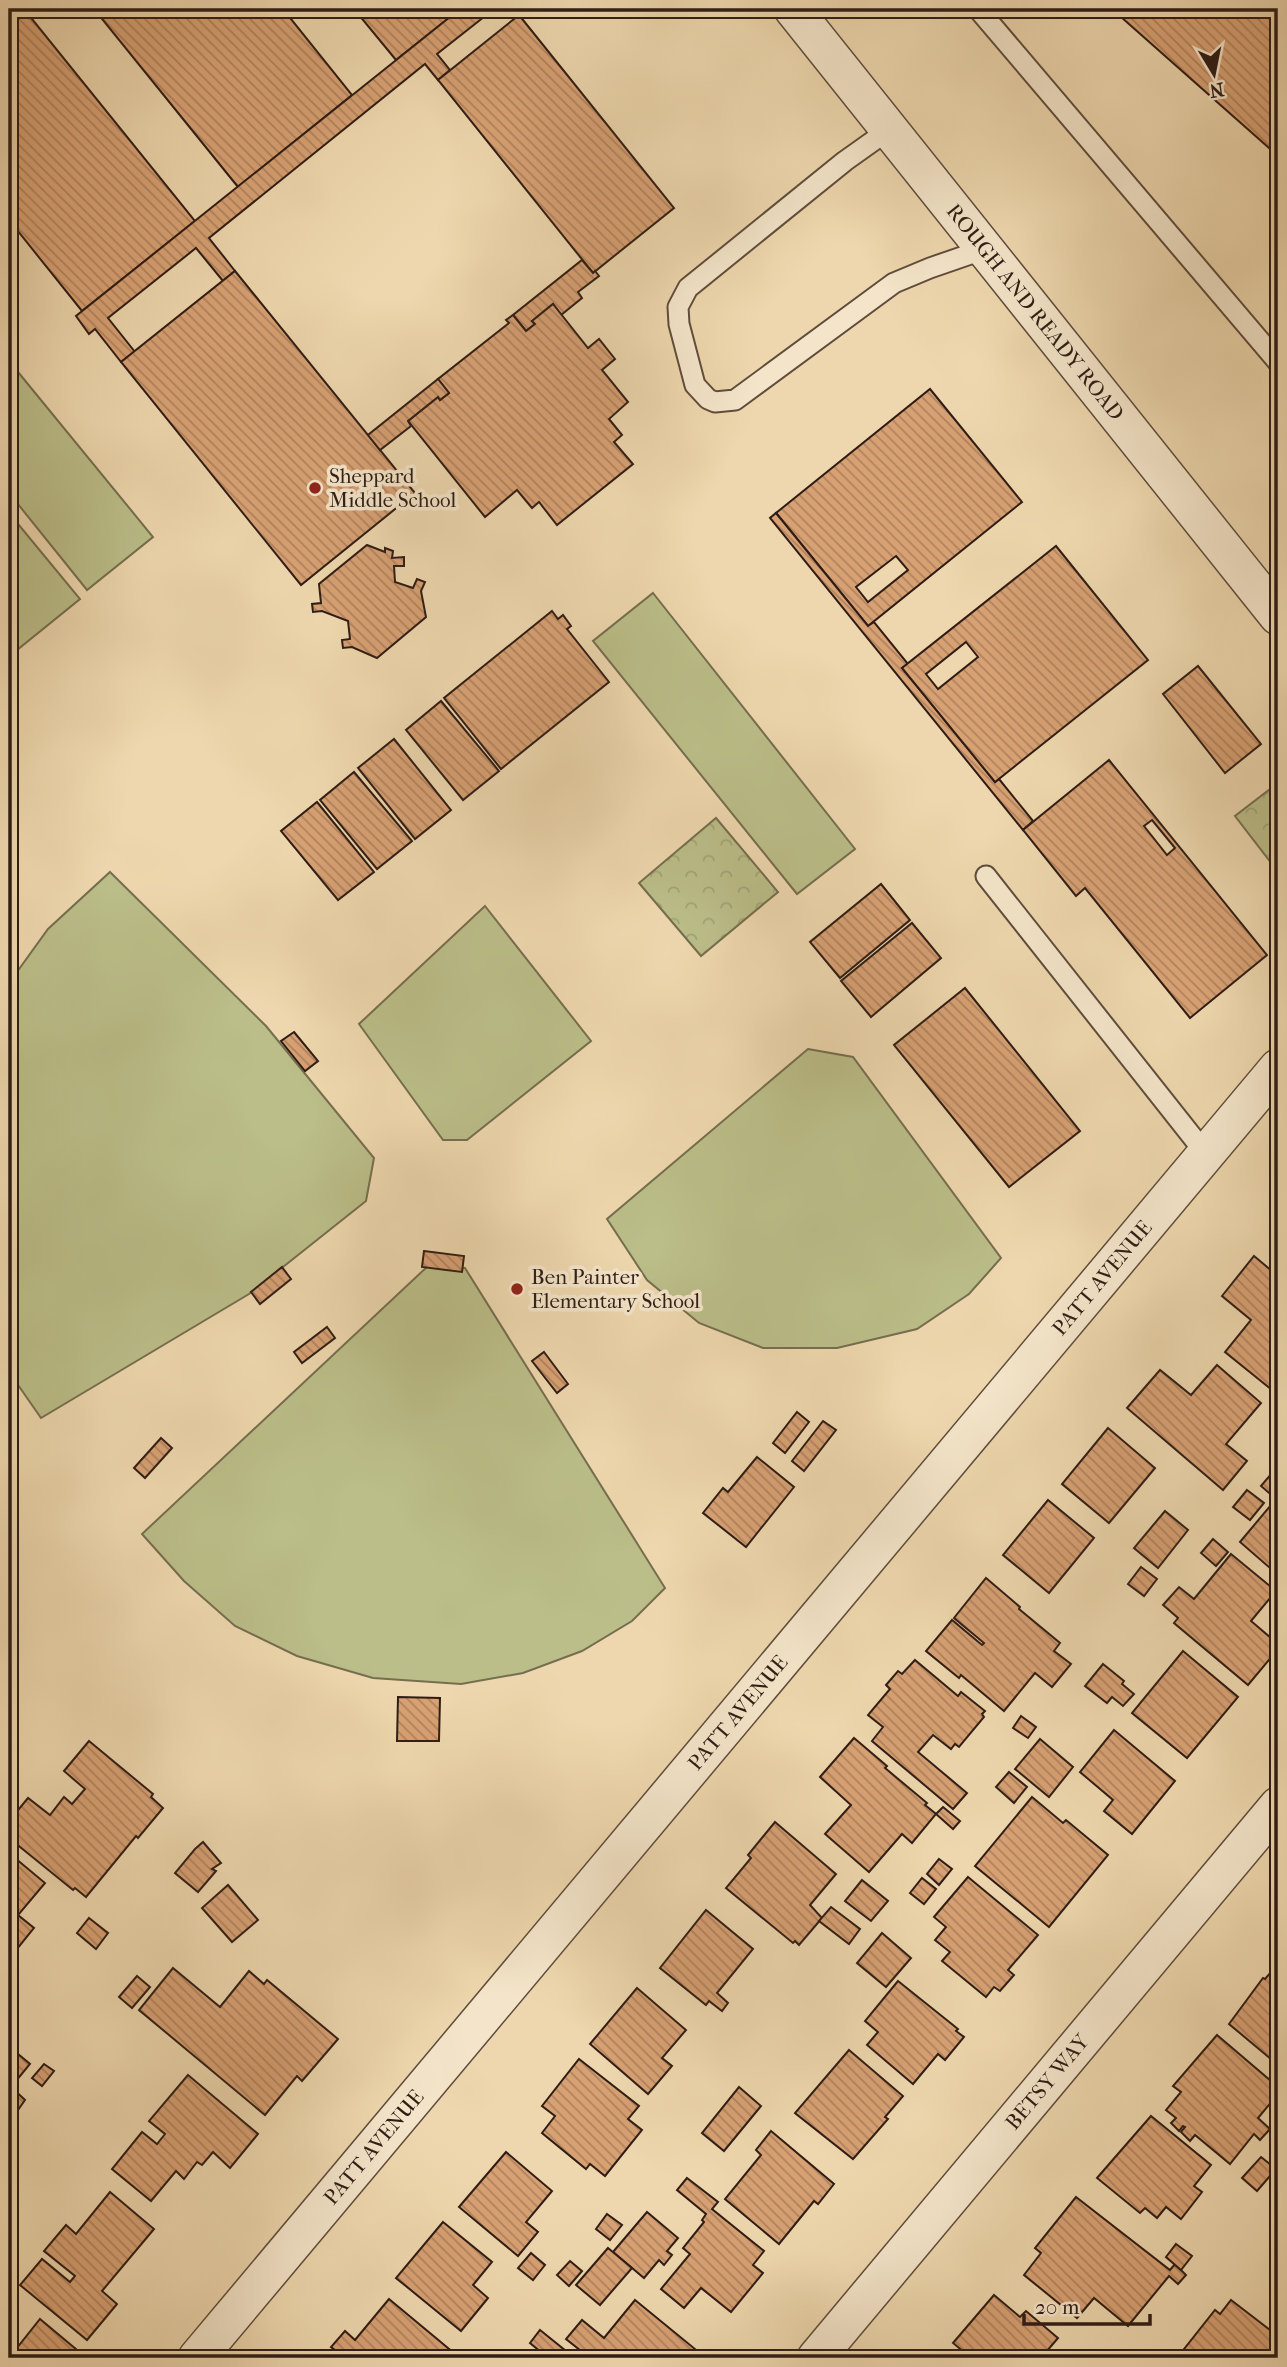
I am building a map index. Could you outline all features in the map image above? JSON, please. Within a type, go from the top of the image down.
[{"type":"street","name":"ROUGH AND READY ROAD","points":[[793,9],[1278,616]]},
{"type":"street","name":"PATT AVENUE","points":[[197,2358],[1278,1068]]},
{"type":"street","name":"BETSY WAY","points":[[816,2358],[1278,1806]]},
{"type":"lane","points":[[978,9],[1278,362]]},
{"type":"lane","points":[[890,129],[845,161],[688,288],[678,307],[695,386],[715,402],[735,400],[894,283],[985,250]]},
{"type":"lane","points":[[986,876],[1206,1154]]},
{"type":"green space","points":[[9,361],[153,537],[87,590],[9,493]]},
{"type":"green space","points":[[9,513],[80,599],[17,650],[9,640]]},
{"type":"green space","points":[[653,593],[855,849],[797,894],[593,641]]},
{"type":"green space","points":[[1278,783],[1278,872],[1235,816]]},
{"type":"green space","points":[[716,818],[778,892],[701,956],[639,883]]},
{"type":"green space","points":[[110,872],[266,1026],[374,1158],[366,1201],[249,1294],[41,1418],[9,1372],[9,983],[48,929]]},
{"type":"green space","points":[[485,906],[591,1041],[467,1140],[443,1140],[359,1024]]},
{"type":"green space","points":[[808,1049],[853,1057],[1001,1258],[969,1294],[917,1329],[837,1348],[763,1348],[699,1323],[647,1280],[607,1219]]},
{"type":"green space","points":[[429,1265],[465,1268],[665,1588],[632,1621],[582,1651],[523,1673],[461,1684],[373,1678],[297,1656],[235,1626],[184,1581],[142,1534]]},
{"type":"building","points":[[9,9],[24,9],[195,221],[82,311],[9,220]]},
{"type":"building","points":[[94,9],[283,9],[352,95],[238,187]]},
{"type":"building","points":[[354,9],[460,9],[396,60]]},
{"type":"building","points":[[460,9],[494,9],[437,54],[450,70],[438,80],[425,64],[209,238],[235,271],[223,281],[196,248],[108,318],[135,352],[121,362],[95,329],[89,334],[76,316]]},
{"type":"building","points":[[1112,9],[1278,9],[1278,156]]},
{"type":"building","points":[[519,15],[674,208],[593,273],[438,80]]},
{"type":"building","points":[[582,260],[599,276],[578,292],[582,298],[561,315],[553,304],[532,321],[535,324],[526,331],[513,315]]},
{"type":"building","points":[[235,271],[415,493],[301,585],[121,362]]},
{"type":"building","points":[[553,304],[588,348],[599,339],[615,359],[602,370],[628,402],[609,419],[622,435],[614,442],[633,464],[557,525],[539,502],[532,508],[517,490],[485,517],[408,421],[438,397],[440,400],[449,393],[438,379],[509,323],[506,320],[513,315],[526,331],[535,324],[532,321]]},
{"type":"building","points":[[438,379],[449,393],[440,400],[438,397],[408,421],[411,426],[380,450],[368,435]]},
{"type":"building","points":[[930,389],[1022,502],[868,626],[776,513]],"holes":[[[896,556],[908,570],[868,602],[856,587]]]},
{"type":"building","points":[[776,513],[868,626],[874,622],[908,664],[902,668],[995,782],[999,779],[1033,821],[1023,830],[770,518]]},
{"type":"building","points":[[367,545],[385,552],[385,548],[393,551],[392,558],[404,557],[404,566],[394,566],[395,582],[413,588],[417,579],[425,582],[421,591],[426,617],[377,658],[352,647],[343,648],[342,640],[350,639],[348,621],[322,611],[313,612],[312,604],[321,603],[319,584]]},
{"type":"building","points":[[1056,546],[1148,660],[995,782],[902,668]],"holes":[[[966,642],[978,657],[938,689],[926,674]]]},
{"type":"building","points":[[552,611],[558,619],[563,615],[571,626],[567,629],[609,682],[501,769],[444,698]]},
{"type":"building","points":[[1198,666],[1261,744],[1225,773],[1163,694]]},
{"type":"building","points":[[441,701],[499,771],[463,800],[406,730]]},
{"type":"building","points":[[394,739],[451,810],[415,839],[358,768]]},
{"type":"building","points":[[1109,760],[1267,955],[1190,1018],[1085,888],[1076,896],[1023,830]],"holes":[[[1152,820],[1175,848],[1167,855],[1144,826]]]},
{"type":"building","points":[[354,772],[412,841],[377,869],[320,800]]},
{"type":"building","points":[[317,802],[374,872],[338,900],[281,831]]},
{"type":"building","points":[[881,884],[910,920],[840,978],[810,942]]},
{"type":"building","points":[[912,923],[941,958],[871,1017],[841,981]]},
{"type":"building","points":[[965,988],[1080,1131],[1009,1187],[894,1045]]},
{"type":"building","points":[[294,1032],[318,1061],[305,1071],[281,1041]]},
{"type":"building","points":[[424,1251],[464,1256],[462,1272],[422,1267]]},
{"type":"building","points":[[1254,1256],[1278,1276],[1278,1382],[1272,1390],[1225,1352],[1251,1320],[1222,1296]]},
{"type":"building","points":[[282,1267],[291,1279],[260,1304],[251,1292]]},
{"type":"building","points":[[327,1327],[335,1338],[302,1363],[294,1352]]},
{"type":"building","points":[[544,1352],[568,1384],[557,1393],[532,1361]]},
{"type":"building","points":[[1217,1365],[1261,1403],[1226,1444],[1247,1461],[1223,1490],[1127,1408],[1160,1370],[1191,1395]]},
{"type":"building","points":[[797,1412],[809,1422],[785,1453],[773,1443]]},
{"type":"building","points":[[823,1421],[836,1430],[804,1471],[792,1461]]},
{"type":"building","points":[[1108,1428],[1155,1468],[1109,1523],[1062,1484]]},
{"type":"building","points":[[161,1438],[172,1448],[145,1478],[134,1468]]},
{"type":"building","points":[[757,1457],[794,1487],[746,1547],[703,1513],[723,1488],[728,1492]]},
{"type":"building","points":[[1278,1466],[1278,1575],[1240,1542],[1276,1499],[1261,1486]]},
{"type":"building","points":[[1247,1490],[1264,1503],[1250,1520],[1233,1507]]},
{"type":"building","points":[[1048,1500],[1094,1538],[1049,1593],[1003,1555]]},
{"type":"building","points":[[1165,1511],[1188,1530],[1158,1568],[1134,1548]]},
{"type":"building","points":[[1213,1539],[1228,1552],[1216,1566],[1201,1553]]},
{"type":"building","points":[[1231,1554],[1276,1591],[1251,1621],[1278,1644],[1278,1649],[1248,1685],[1174,1623],[1178,1618],[1163,1605],[1179,1587],[1194,1599]]},
{"type":"building","points":[[1141,1567],[1157,1579],[1144,1596],[1128,1584]]},
{"type":"building","points":[[986,1578],[1060,1643],[1054,1651],[1071,1664],[1052,1687],[1035,1673],[1004,1711],[961,1675],[959,1678],[926,1651],[952,1620],[982,1645],[984,1643],[954,1618]]},
{"type":"building","points":[[1183,1651],[1238,1697],[1187,1758],[1132,1713]]},
{"type":"building","points":[[915,1660],[958,1696],[961,1692],[985,1711],[982,1714],[984,1717],[959,1747],[955,1744],[951,1749],[933,1735],[918,1752],[967,1793],[953,1809],[872,1741],[883,1727],[868,1715],[890,1689],[886,1685],[898,1671],[902,1674]]},
{"type":"building","points":[[1103,1664],[1124,1681],[1122,1684],[1134,1694],[1123,1706],[1112,1697],[1107,1703],[1085,1686]]},
{"type":"building","points":[[398,1697],[440,1698],[439,1741],[397,1741]]},
{"type":"building","points":[[1021,1716],[1036,1727],[1028,1738],[1013,1728]]},
{"type":"building","points":[[1114,1730],[1175,1781],[1132,1834],[1104,1811],[1113,1800],[1080,1772]]},
{"type":"building","points":[[854,1738],[936,1814],[912,1843],[902,1834],[869,1872],[825,1834],[851,1805],[820,1777]]},
{"type":"building","points":[[1040,1739],[1073,1767],[1049,1797],[1015,1769]]},
{"type":"building","points":[[89,1741],[153,1794],[151,1797],[163,1808],[86,1897],[75,1888],[73,1890],[9,1838],[9,1821],[28,1798],[50,1815],[64,1797],[72,1804],[85,1789],[64,1771]]},
{"type":"building","points":[[1009,1772],[1027,1787],[1014,1803],[996,1787]]},
{"type":"building","points":[[1032,1797],[1063,1823],[1066,1820],[1108,1855],[1049,1927],[975,1866]]},
{"type":"building","points":[[943,1807],[960,1821],[953,1829],[936,1814]]},
{"type":"building","points":[[775,1822],[836,1874],[810,1905],[822,1918],[799,1945],[795,1941],[793,1943],[726,1888],[751,1858],[748,1855]]},
{"type":"building","points":[[203,1842],[221,1863],[212,1869],[216,1871],[198,1892],[175,1873]]},
{"type":"building","points":[[9,1853],[45,1883],[18,1915],[34,1928],[9,1959]]},
{"type":"building","points":[[939,1859],[952,1869],[939,1885],[927,1874]]},
{"type":"building","points":[[968,1877],[1038,1935],[1008,1970],[1014,1975],[1000,1991],[994,1987],[986,1997],[942,1961],[950,1952],[935,1940],[946,1927],[934,1917]]},
{"type":"building","points":[[922,1878],[936,1889],[924,1904],[910,1893]]},
{"type":"building","points":[[862,1880],[888,1901],[871,1921],[845,1901]]},
{"type":"building","points":[[228,1885],[258,1920],[232,1942],[202,1908]]},
{"type":"building","points":[[831,1907],[860,1929],[849,1944],[819,1921]]},
{"type":"building","points":[[706,1910],[753,1949],[717,1993],[728,2003],[722,2011],[709,2001],[706,2005],[660,1968]]},
{"type":"building","points":[[89,1918],[108,1933],[96,1949],[77,1933]]},
{"type":"building","points":[[882,1933],[911,1958],[886,1987],[857,1963]]},
{"type":"building","points":[[1278,1964],[1278,2065],[1229,2024],[1263,1978]]},
{"type":"building","points":[[173,1968],[220,2007],[249,1971],[264,1984],[267,1980],[338,2039],[302,2081],[297,2076],[265,2115],[139,2010]]},
{"type":"building","points":[[137,1976],[150,1987],[132,2008],[119,1997]]},
{"type":"building","points":[[898,1981],[958,2029],[956,2031],[964,2037],[945,2060],[938,2054],[913,2084],[867,2045],[878,2032],[865,2021]]},
{"type":"building","points":[[637,1988],[686,2030],[662,2058],[672,2066],[648,2094],[590,2044]]},
{"type":"building","points":[[1217,2035],[1278,2087],[1278,2094],[1258,2118],[1270,2129],[1260,2140],[1254,2134],[1230,2164],[1195,2135],[1190,2141],[1181,2132],[1185,2127],[1179,2131],[1171,2123],[1176,2118],[1166,2110],[1181,2092],[1173,2086]]},
{"type":"building","points":[[12,2049],[30,2064],[11,2087],[25,2100],[9,2123],[9,2053]]},
{"type":"building","points":[[849,2050],[903,2096],[885,2117],[888,2119],[853,2159],[795,2113]]},
{"type":"building","points":[[579,2059],[639,2106],[628,2119],[642,2130],[605,2176],[590,2164],[586,2169],[542,2133],[555,2116],[542,2106]]},
{"type":"building","points":[[44,2064],[54,2071],[42,2086],[32,2078]]},
{"type":"building","points":[[188,2075],[258,2134],[230,2168],[213,2152],[202,2165],[197,2162],[184,2179],[176,2171],[151,2201],[112,2169],[142,2132],[157,2144],[165,2134],[149,2121]]},
{"type":"building","points":[[739,2087],[761,2106],[724,2151],[702,2133]]},
{"type":"building","points":[[1151,2116],[1211,2165],[1194,2186],[1202,2192],[1181,2219],[1166,2207],[1157,2218],[1145,2208],[1140,2213],[1097,2178]]},
{"type":"building","points":[[771,2131],[834,2184],[818,2204],[814,2201],[779,2244],[725,2199],[761,2155],[756,2150]]},
{"type":"building","points":[[506,2152],[552,2191],[526,2222],[538,2232],[518,2256],[459,2207]]},
{"type":"building","points":[[1261,2157],[1276,2169],[1257,2191],[1242,2178]]},
{"type":"building","points":[[687,2178],[718,2202],[712,2209],[764,2251],[753,2265],[763,2273],[731,2312],[701,2288],[684,2308],[661,2289],[690,2254],[683,2248],[704,2222],[702,2220],[706,2214],[677,2190]]},
{"type":"building","points":[[110,2192],[154,2229],[102,2291],[117,2304],[87,2340],[20,2285],[42,2259],[70,2282],[75,2276],[44,2251],[66,2225],[76,2234]]},
{"type":"building","points":[[1076,2197],[1170,2270],[1175,2264],[1186,2275],[1178,2284],[1169,2276],[1128,2326],[1094,2298],[1077,2318],[1024,2275],[1041,2253],[1035,2248]]},
{"type":"building","points":[[647,2212],[678,2238],[667,2251],[672,2255],[664,2265],[659,2260],[644,2278],[613,2252]]},
{"type":"building","points":[[607,2214],[622,2225],[610,2240],[596,2229]]},
{"type":"building","points":[[443,2222],[492,2262],[473,2285],[488,2298],[461,2331],[396,2278]]},
{"type":"building","points":[[1176,2244],[1192,2256],[1181,2270],[1166,2257]]},
{"type":"building","points":[[608,2248],[632,2268],[600,2305],[576,2285]]},
{"type":"building","points":[[531,2253],[545,2265],[533,2280],[518,2268]]},
{"type":"building","points":[[570,2261],[582,2271],[569,2286],[557,2275]]},
{"type":"building","points":[[994,2295],[1020,2317],[1026,2311],[1058,2338],[1041,2358],[971,2358],[953,2343]]},
{"type":"building","points":[[389,2299],[460,2358],[337,2358],[340,2354],[331,2347],[345,2331],[355,2340]]},
{"type":"building","points":[[635,2300],[695,2349],[687,2358],[590,2358],[566,2339],[582,2320],[604,2338]]},
{"type":"building","points":[[1231,2300],[1278,2336],[1278,2358],[1177,2358],[1215,2310],[1220,2314]]},
{"type":"building","points":[[40,2319],[77,2350],[71,2358],[9,2358]]},
{"type":"building","points":[[540,2330],[566,2351],[561,2358],[546,2358],[530,2343]]},
{"type":"place","name":"Sheppard Middle School","points":[[315,488]]},
{"type":"place","name":"Ben Painter Elementary School","points":[[517,1289]]}]
